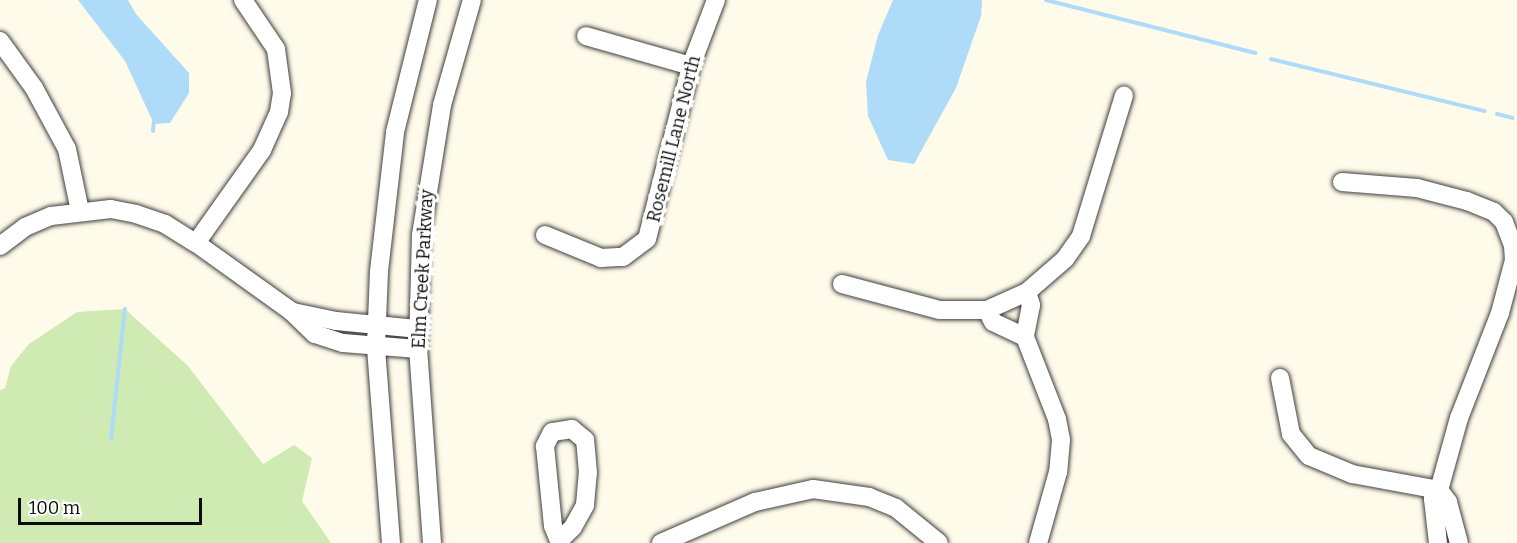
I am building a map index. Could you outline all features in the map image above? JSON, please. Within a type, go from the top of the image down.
[{"type":"street","points":[[196,243],[262,150],[279,112],[282,93],[276,50],[243,0]]},
{"type":"street","points":[[391,543],[376,346],[384,202],[395,132],[428,0]]},
{"type":"street","name":"Elm Creek Parkway","points":[[432,543],[417,350],[421,236],[428,174],[442,105],[472,0]]},
{"type":"street","name":"Rosemill Lane North","points":[[545,235],[601,258],[623,256],[647,239],[691,66],[716,0]]},
{"type":"street","points":[[586,36],[691,66]]},
{"type":"street","points":[[0,41],[34,88],[67,149],[80,211]]},
{"type":"street","points":[[842,284],[940,310],[987,310],[1027,292],[1065,259],[1081,236],[1124,95]]},
{"type":"street","points":[[1342,182],[1396,185],[1450,195],[1494,212],[1510,233],[1514,260],[1500,313],[1452,436],[1439,490],[1433,500],[1438,543]]},
{"type":"street","points":[[0,246],[25,227],[80,211],[111,209],[136,214],[165,224],[196,243],[291,311],[315,334],[343,343],[417,350]]},
{"type":"street","points":[[1027,292],[1031,305],[1025,337],[1057,419],[1060,440],[1058,472],[1038,543]]},
{"type":"street","points":[[987,310],[993,322],[1025,337]]},
{"type":"street","points":[[291,311],[377,326],[417,328]]},
{"type":"street","points":[[1281,378],[1291,434],[1309,456],[1352,474],[1439,490],[1448,502],[1459,543]]},
{"type":"street","points":[[572,429],[585,440],[588,473],[585,505],[573,527],[560,541],[553,525],[545,446],[552,432],[572,429]]},
{"type":"street","points":[[661,543],[755,501],[813,489],[870,496],[896,508],[939,543]]},
{"type":"green space","points":[[125,309],[188,366],[263,464],[294,445],[312,458],[302,501],[331,543],[0,543],[0,390],[5,388],[11,366],[29,344],[77,312]]},
{"type":"water","points":[[78,0],[128,0],[136,14],[189,73],[189,93],[170,123],[154,124],[125,61]]},
{"type":"water","points":[[893,0],[982,0],[981,16],[956,88],[914,164],[888,160],[868,116],[866,82],[878,35]]},
{"type":"waterway","points":[[1046,0],[1255,53]]},
{"type":"waterway","points":[[1271,59],[1485,111]]},
{"type":"waterway","points":[[1497,114],[1513,118]]},
{"type":"waterway","points":[[153,131],[154,120]]},
{"type":"waterway","points":[[111,439],[125,309]]}]
